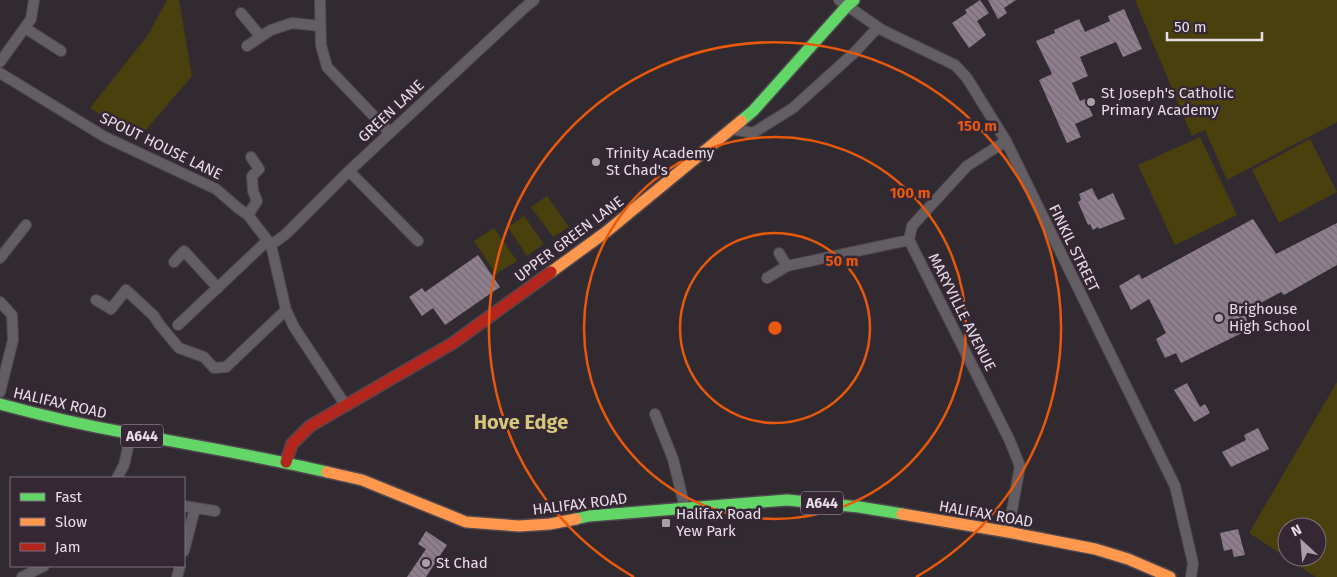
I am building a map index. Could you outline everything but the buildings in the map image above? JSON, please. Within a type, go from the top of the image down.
[{"type":"main road","name":"UPPER GREEN LANE","points":[[286,462],[292,444],[310,426],[461,337],[606,232],[753,111],[847,2]]},
{"type":"main road","name":"HALIFAX ROAD","points":[[0,404],[49,417],[130,434],[286,462],[362,480],[466,522],[519,526],[550,524],[589,516],[787,500],[859,507],[1095,549],[1128,559],[1170,577]]},
{"type":"street","points":[[0,62],[31,19],[34,0]]},
{"type":"street","points":[[320,0],[320,45],[327,67],[390,133]]},
{"type":"street","name":"GREEN LANE","points":[[178,325],[269,243],[286,234],[349,171],[534,0]]},
{"type":"street","name":"FINKIL STREET","points":[[847,2],[878,27],[955,65],[967,78],[1006,141],[1175,486],[1193,563],[1191,577]]},
{"type":"street","points":[[241,13],[261,37]]},
{"type":"street","points":[[247,46],[272,30],[292,23],[320,26]]},
{"type":"street","points":[[730,129],[753,133],[793,108],[854,52],[878,27]]},
{"type":"street","points":[[24,28],[60,51]]},
{"type":"street","name":"SPOUT HOUSE LANE","points":[[0,73],[105,137],[216,189],[248,215],[269,243],[286,310],[294,327],[346,406]]},
{"type":"street","points":[[768,278],[787,266],[909,240],[912,226],[967,166],[1006,141]]},
{"type":"street","points":[[248,215],[257,201],[252,191],[252,176],[259,169],[251,157]]},
{"type":"street","points":[[349,171],[418,241]]},
{"type":"street","points":[[0,258],[26,225]]},
{"type":"street","name":"MARYVILLE AVENUE","points":[[909,240],[1009,439],[1020,466],[1008,532]]},
{"type":"street","points":[[174,262],[184,251],[218,288]]},
{"type":"street","points":[[779,253],[787,266]]},
{"type":"street","points":[[96,300],[111,309],[126,290],[154,316],[179,348],[204,357],[214,368],[226,367],[286,310]]},
{"type":"street","points":[[0,302],[12,315],[13,340],[0,392]]},
{"type":"street","points":[[655,414],[673,459],[685,508]]},
{"type":"street","points":[[117,477],[124,465],[130,434]]},
{"type":"street","points":[[185,506],[215,511]]},
{"type":"street","points":[[185,547],[195,508]]},
{"type":"street","points":[[22,577],[42,567]]},
{"type":"shaded area","points":[[167,0],[179,0],[192,76],[139,138],[90,108],[148,35]]},
{"type":"shaded area","points":[[1135,0],[1337,0],[1337,122],[1227,180],[1205,130],[1192,136]]},
{"type":"shaded area","points":[[1200,137],[1237,215],[1175,245],[1138,165]]},
{"type":"shaded area","points":[[1310,139],[1337,192],[1279,223],[1252,170]]},
{"type":"shaded area","points":[[547,196],[569,227],[553,237],[531,207]]},
{"type":"shaded area","points":[[524,216],[544,244],[527,256],[508,227]]},
{"type":"shaded area","points":[[494,228],[517,261],[496,274],[474,241]]},
{"type":"shaded area","points":[[1337,382],[1337,577],[1316,577],[1301,567],[1327,567],[1327,517],[1277,517],[1277,551],[1249,533]]},
{"type":"traffic: fast","points":[[741,121],[753,111],[854,0]]},
{"type":"traffic: fast","points":[[0,404],[99,428],[327,472]]},
{"type":"traffic: fast","points":[[576,519],[589,516],[787,500],[859,507],[902,514]]},
{"type":"traffic: slow","points":[[551,272],[606,232],[741,121]]},
{"type":"traffic: slow","points":[[327,472],[362,480],[466,522],[519,526],[550,524],[576,519]]},
{"type":"traffic: slow","points":[[902,514],[1095,549],[1128,559],[1170,577]]},
{"type":"traffic: jam","points":[[286,462],[292,444],[310,426],[453,343],[551,272]]},
{"type":"place","name":"St Joseph's Catholic Primary Academy","points":[[1091,102]]},
{"type":"place","name":"Trinity Academy St Chad's","points":[[596,162]]},
{"type":"place","name":"Brighouse High School","points":[[1219,318]]},
{"type":"place","name":"Halifax Road Yew Park","points":[[666,523]]},
{"type":"place","name":"St Chad","points":[[426,563]]},
{"type":"district","name":"Hove Edge","points":[[521,422]]}]
